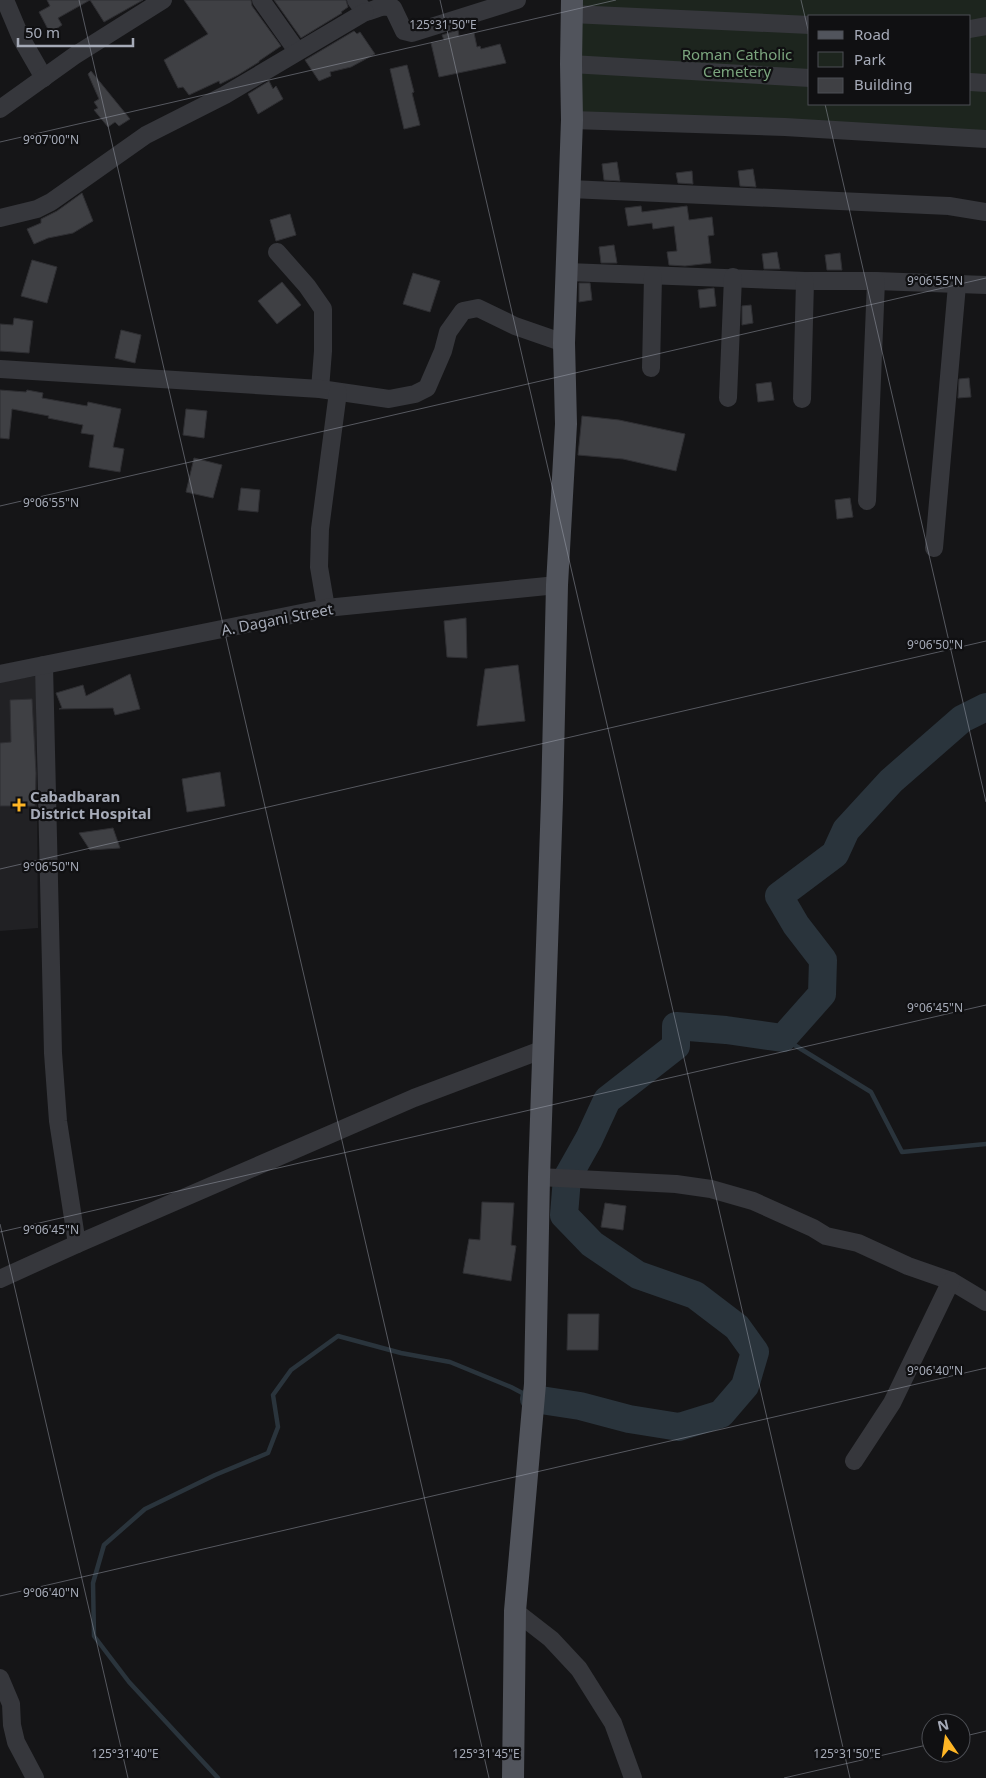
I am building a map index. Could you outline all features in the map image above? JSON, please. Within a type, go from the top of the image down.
[{"type":"main road","points":[[513,1778],[515,1611],[552,1177],[544,1049],[557,585],[566,424],[564,343],[572,120],[572,7]]},
{"type":"street","points":[[4,0],[21,38],[44,78]]},
{"type":"street","points":[[0,108],[163,0]]},
{"type":"street","points":[[260,0],[297,51]]},
{"type":"street","points":[[0,218],[44,206],[146,135],[225,95],[297,51],[360,6],[372,11],[384,6],[393,8],[404,31],[412,33],[517,0]]},
{"type":"street","points":[[572,7],[808,25]]},
{"type":"street","points":[[971,30],[986,26]]},
{"type":"street","points":[[571,64],[808,78]]},
{"type":"street","points":[[971,82],[986,83]]},
{"type":"street","points":[[572,120],[704,126],[785,127],[986,139]]},
{"type":"street","points":[[570,189],[949,206],[986,212]]},
{"type":"street","points":[[277,252],[307,286],[323,309],[323,351],[320,389]]},
{"type":"street","points":[[566,272],[805,281],[876,281],[986,285]]},
{"type":"street","points":[[651,368],[653,276]]},
{"type":"street","points":[[728,398],[733,278]]},
{"type":"street","points":[[802,399],[805,281]]},
{"type":"street","points":[[867,501],[876,281]]},
{"type":"street","points":[[934,548],[957,285]]},
{"type":"street","points":[[0,369],[320,389],[389,399],[414,394],[427,388],[443,351],[448,332],[463,311],[478,308],[515,326],[564,343]]},
{"type":"street","points":[[326,608],[319,567],[320,529],[338,392]]},
{"type":"street","name":"A. Dagani Street","points":[[0,674],[326,608],[557,585]]},
{"type":"street","points":[[44,665],[54,1053],[58,1120],[77,1244]]},
{"type":"street","points":[[0,1280],[77,1244],[414,1098],[544,1049]]},
{"type":"street","points":[[552,1177],[676,1184],[711,1189],[754,1201],[813,1228],[826,1236],[858,1242],[908,1266],[951,1281],[986,1302]]},
{"type":"street","points":[[854,1461],[892,1403],[951,1281]]},
{"type":"street","points":[[515,1611],[551,1638],[579,1669],[612,1723],[633,1778]]},
{"type":"street","points":[[0,1678],[11,1704],[12,1725],[16,1742],[34,1778]]},
{"type":"shaded area","name":"Cabadbaran District Hospital","points":[[36,676],[38,928],[0,931],[0,682]]},
{"type":"green space","name":"Roman Catholic Cemetery","points":[[580,0],[986,0],[986,139],[577,122]]},
{"type":"building","points":[[47,0],[90,0],[58,18],[62,25],[50,33],[39,12],[50,6]]},
{"type":"building","points":[[90,0],[143,0],[104,22]]},
{"type":"building","points":[[184,0],[251,0],[252,6],[281,46],[238,75],[220,84],[219,81],[189,95],[183,87],[178,88],[164,60],[208,34]]},
{"type":"building","points":[[274,0],[346,0],[348,7],[342,13],[301,38]]},
{"type":"building","points":[[458,30],[459,36],[474,33],[477,47],[480,46],[481,49],[500,44],[506,63],[439,77],[431,43],[444,40],[442,35]]},
{"type":"building","points":[[354,31],[357,34],[360,32],[375,54],[351,67],[330,72],[331,76],[319,81],[305,60]]},
{"type":"building","points":[[407,65],[420,125],[404,129],[390,69]]},
{"type":"building","points":[[91,71],[130,119],[119,126],[115,122],[108,127],[94,110],[98,108],[94,102],[99,99],[88,74]]},
{"type":"building","points":[[269,81],[273,89],[276,86],[283,99],[258,114],[248,94]]},
{"type":"building","points":[[617,162],[620,181],[604,180],[602,164]]},
{"type":"building","points":[[753,169],[756,187],[740,186],[738,171]]},
{"type":"building","points":[[692,171],[693,184],[678,183],[676,173]]},
{"type":"building","points":[[82,193],[93,221],[73,233],[48,238],[34,244],[27,229],[41,223],[41,219],[57,211]]},
{"type":"building","points":[[641,206],[642,212],[687,206],[689,220],[712,217],[714,235],[708,236],[711,263],[685,266],[669,265],[667,252],[677,251],[674,226],[653,229],[652,223],[628,226],[625,208]]},
{"type":"building","points":[[290,214],[296,235],[276,241],[270,220]]},
{"type":"building","points":[[614,245],[617,263],[601,263],[599,247]]},
{"type":"building","points":[[777,252],[780,269],[764,269],[762,254]]},
{"type":"building","points":[[840,253],[842,270],[827,270],[825,255]]},
{"type":"building","points":[[32,260],[57,267],[47,303],[21,296]]},
{"type":"building","points":[[413,273],[440,281],[430,312],[403,304]]},
{"type":"building","points":[[282,282],[301,305],[277,324],[258,301]]},
{"type":"building","points":[[579,283],[590,283],[592,300],[579,302]]},
{"type":"building","points":[[714,288],[716,306],[700,308],[698,290]]},
{"type":"building","points":[[751,305],[753,323],[742,325],[742,306]]},
{"type":"building","points":[[14,318],[33,321],[29,353],[0,351],[0,324],[13,325]]},
{"type":"building","points":[[121,330],[141,335],[135,363],[115,358]]},
{"type":"building","points":[[969,378],[971,397],[958,398],[959,379]]},
{"type":"building","points":[[771,382],[774,400],[758,402],[756,384]]},
{"type":"building","points":[[0,390],[26,392],[27,390],[43,393],[42,398],[87,406],[88,402],[121,409],[113,447],[124,449],[120,472],[89,467],[94,435],[81,433],[83,425],[12,409],[9,439],[0,438]]},
{"type":"building","points":[[186,409],[207,411],[204,438],[183,435]]},
{"type":"building","points":[[582,416],[619,420],[685,434],[676,471],[623,459],[578,455]]},
{"type":"building","points":[[194,458],[222,465],[213,498],[186,492]]},
{"type":"building","points":[[241,488],[260,490],[258,512],[238,510]]},
{"type":"building","points":[[850,498],[853,517],[837,519],[835,500]]},
{"type":"building","points":[[466,618],[467,658],[447,657],[444,621]]},
{"type":"building","points":[[518,665],[525,721],[477,726],[485,669]]},
{"type":"building","points":[[130,674],[140,709],[115,715],[113,708],[59,709],[62,708],[56,693],[83,685],[86,696]]},
{"type":"building","points":[[32,699],[36,773],[35,806],[0,806],[0,743],[11,742],[10,700]]},
{"type":"building","points":[[220,772],[225,806],[187,812],[182,779]]},
{"type":"building","points":[[113,828],[120,848],[90,850],[79,833]]},
{"type":"building","points":[[482,1202],[514,1203],[511,1245],[516,1246],[511,1281],[463,1273],[469,1239],[480,1240]]},
{"type":"building","points":[[605,1203],[626,1206],[623,1230],[601,1227]]},
{"type":"building","points":[[568,1314],[599,1314],[598,1350],[567,1350]]},
{"type":"waterway","points":[[534,1399],[580,1406],[629,1419],[679,1427],[721,1414],[745,1386],[755,1352],[737,1327],[695,1295],[638,1275],[592,1244],[564,1215],[567,1178],[589,1139],[607,1100],[676,1046],[676,1026],[726,1030],[783,1038],[822,994],[823,960],[796,925],[779,896],[835,854],[846,830],[891,781],[962,719],[986,707]]},
{"type":"waterway","points":[[783,1038],[871,1092],[902,1152],[986,1144]]},
{"type":"waterway","points":[[218,1778],[129,1682],[94,1636],[93,1583],[104,1545],[145,1509],[215,1475],[268,1453],[278,1427],[273,1395],[291,1370],[338,1336],[401,1353],[450,1362],[528,1396]]},
{"type":"place","name":"Cabadbaran District Hospital","points":[[19,805]]}]
